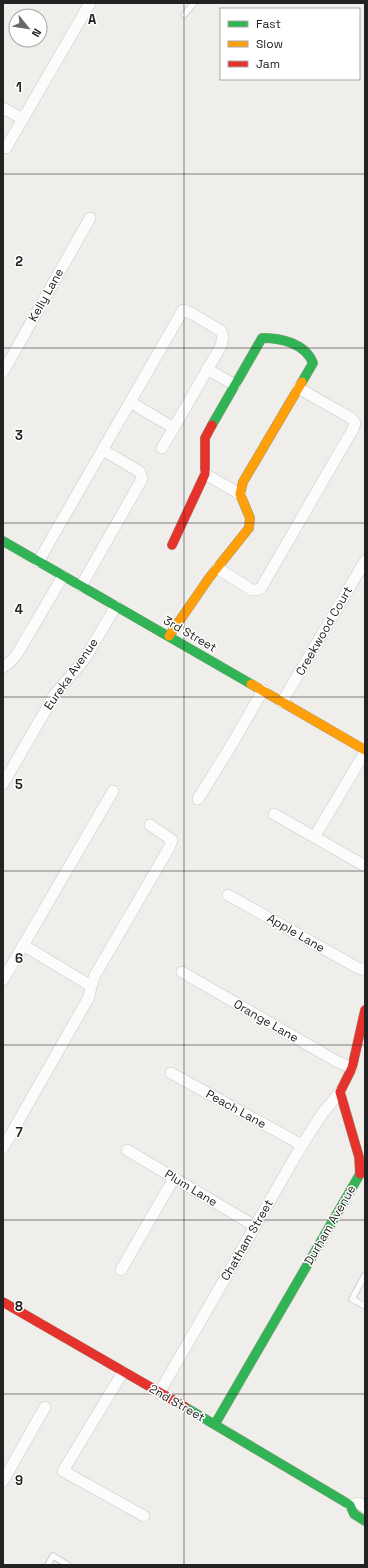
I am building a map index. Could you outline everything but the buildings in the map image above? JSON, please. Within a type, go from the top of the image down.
[{"type":"street","points":[[6,148],[90,3]]},
{"type":"street","points":[[3,108],[23,119]]},
{"type":"street","name":"Kelly Lane","points":[[3,372],[90,218]]},
{"type":"street","points":[[38,562],[183,310],[191,313],[221,331],[223,337],[221,346],[162,448]]},
{"type":"street","points":[[169,636],[217,568],[232,551],[248,528],[250,518],[240,494],[243,482],[313,363],[309,354],[295,344],[274,337],[262,338],[205,438],[205,474],[172,544]]},
{"type":"street","points":[[207,369],[235,386]]},
{"type":"street","points":[[217,568],[252,590],[258,590],[261,588],[353,429],[355,423],[351,418],[298,388]]},
{"type":"street","points":[[130,402],[174,428]]},
{"type":"street","points":[[80,586],[142,479],[140,472],[103,450]]},
{"type":"street","points":[[205,474],[240,494]]},
{"type":"street","name":"3rd Street","points":[[3,541],[263,690],[365,751]]},
{"type":"street","name":"Creekwood Court","points":[[282,702],[365,561]]},
{"type":"street","points":[[3,667],[17,654],[63,576]]},
{"type":"street","name":"Eureka Avenue","points":[[3,784],[55,694],[84,660],[116,606]]},
{"type":"street","points":[[198,799],[263,690]]},
{"type":"street","points":[[315,836],[365,751]]},
{"type":"street","points":[[3,980],[113,791]]},
{"type":"street","points":[[274,814],[315,836],[365,866]]},
{"type":"street","points":[[3,1148],[90,997],[91,986],[95,975],[169,848],[172,840],[150,825]]},
{"type":"street","name":"Apple Lane","points":[[228,895],[358,968],[365,970]]},
{"type":"street","points":[[23,945],[91,986]]},
{"type":"street","name":"Orange Lane","points":[[182,972],[336,1061],[352,1068]]},
{"type":"street","points":[[340,1092],[352,1068],[365,1010]]},
{"type":"street","name":"Peach Lane","points":[[171,1073],[302,1145]]},
{"type":"street","name":"Chatham Street","points":[[159,1393],[302,1145],[322,1114],[340,1092]]},
{"type":"street","name":"Durham Avenue","points":[[215,1424],[360,1173],[359,1157],[340,1092]]},
{"type":"street","name":"Plum Lane","points":[[127,1150],[255,1226]]},
{"type":"street","points":[[121,1270],[174,1178]]},
{"type":"street","name":"2nd Street","points":[[3,1302],[215,1424],[350,1505],[354,1514],[365,1521]]},
{"type":"street","points":[[123,1372],[63,1471],[144,1516]]},
{"type":"street","points":[[3,1482],[45,1407]]},
{"type":"street","name":"2nd Street","points":[[350,1505],[359,1504],[365,1507]]},
{"type":"lane","points":[[184,15],[194,3]]},
{"type":"lane","points":[[365,1275],[352,1299],[365,1306]]},
{"type":"lane","points":[[48,1565],[53,1556],[68,1565]]},
{"type":"traffic: fast","points":[[212,425],[262,338],[277,339],[292,343],[298,346],[309,356],[313,363],[302,382]]},
{"type":"traffic: fast","points":[[3,541],[251,684]]},
{"type":"traffic: fast","points":[[215,1424],[360,1174]]},
{"type":"traffic: fast","points":[[185,1407],[350,1505],[354,1514],[365,1521]]},
{"type":"traffic: slow","points":[[169,636],[209,578],[249,528],[250,518],[240,494],[243,482],[302,382]]},
{"type":"traffic: slow","points":[[251,684],[365,750]]},
{"type":"traffic: jam","points":[[172,545],[205,474],[205,438],[212,425]]},
{"type":"traffic: jam","points":[[360,1174],[359,1157],[340,1092],[352,1068],[365,1010]]},
{"type":"traffic: jam","points":[[3,1302],[185,1407]]}]
